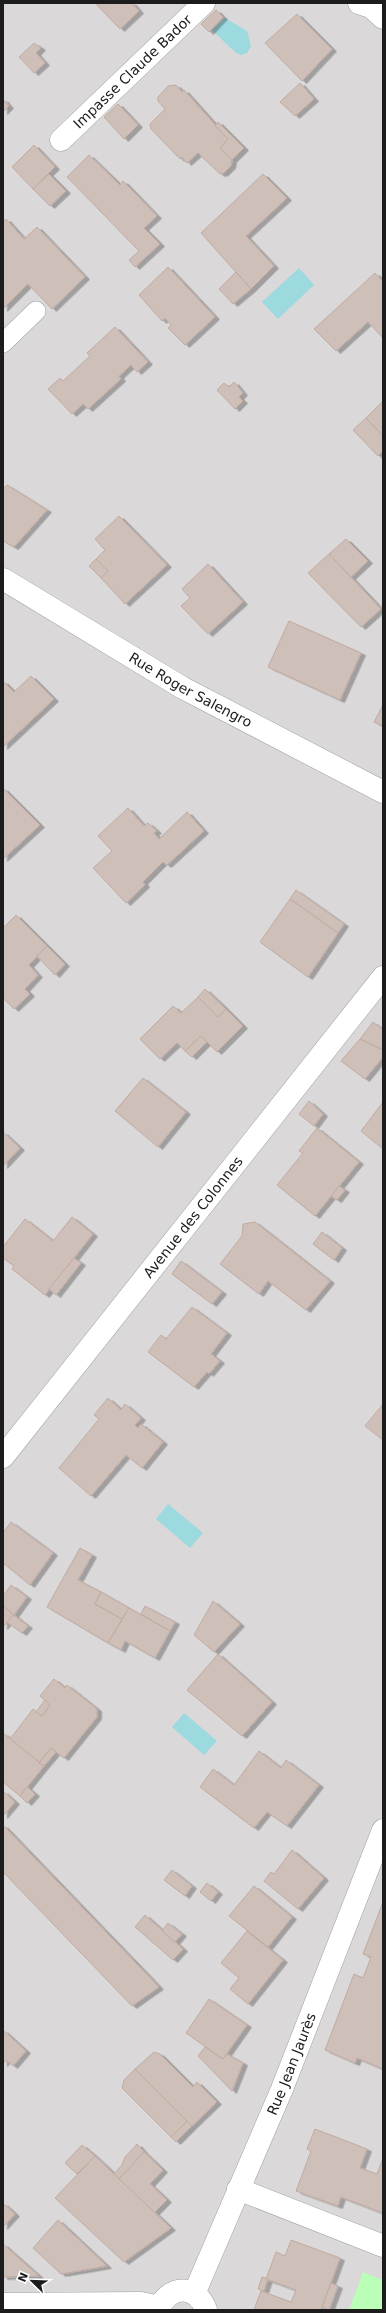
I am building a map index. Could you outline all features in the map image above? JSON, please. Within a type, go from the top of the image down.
[{"type":"street","name":"Impasse Claude Bador","points":[[61,140],[204,3]]},
{"type":"street","points":[[359,3],[371,7],[383,18]]},
{"type":"street","name":"Rue Roger Salengro","points":[[3,579],[183,688],[383,792]]},
{"type":"street","name":"Avenue des Colonnes","points":[[3,1457],[383,977]]},
{"type":"street","name":"Rue Jean Jaurès","points":[[200,2302],[238,2189],[282,2089],[383,1830]]},
{"type":"street","points":[[238,2189],[383,2246]]},
{"type":"street","points":[[3,2304],[134,2303],[158,2309],[166,2297],[173,2292],[182,2290],[200,2302]]},
{"type":"lane","points":[[3,342],[36,311]]},
{"type":"shaded area","points":[[3,3],[383,3],[383,2310],[3,2310]]},
{"type":"green space","points":[[363,2272],[383,2280],[383,2310],[349,2310]]},
{"type":"water","points":[[225,18],[247,31],[251,46],[247,53],[241,55],[236,53],[212,30]]},
{"type":"water","points":[[299,268],[314,285],[278,319],[262,302]]},
{"type":"water","points":[[168,1504],[203,1533],[190,1548],[156,1519]]},
{"type":"water","points":[[184,1713],[217,1741],[204,1755],[172,1727]]},
{"type":"building","points":[[95,3],[132,3],[139,11],[120,29]]},
{"type":"building","points":[[216,10],[223,17],[209,32],[201,24]]},
{"type":"building","points":[[297,14],[332,49],[302,81],[265,43]]},
{"type":"building","points":[[34,43],[41,48],[36,53],[45,63],[34,73],[19,57]]},
{"type":"building","points":[[300,83],[314,99],[295,116],[280,102]]},
{"type":"building","points":[[176,85],[182,92],[184,90],[228,139],[220,148],[232,160],[231,166],[224,173],[220,174],[198,153],[187,163],[182,157],[180,159],[151,129],[150,124],[165,109],[158,101],[158,97],[168,86]]},
{"type":"building","points":[[3,99],[9,106],[3,112]]},
{"type":"building","points":[[118,104],[138,125],[124,139],[104,117]]},
{"type":"building","points":[[218,122],[244,148],[232,160],[220,148],[228,139],[215,126]]},
{"type":"building","points":[[34,145],[55,167],[33,189],[12,167]]},
{"type":"building","points":[[89,155],[120,185],[123,181],[157,216],[144,228],[160,244],[135,267],[129,260],[139,251],[67,177]]},
{"type":"building","points":[[49,174],[66,191],[50,206],[33,189]]},
{"type":"building","points":[[263,174],[287,198],[246,236],[274,266],[251,289],[201,233]]},
{"type":"building","points":[[6,219],[24,239],[37,227],[85,277],[52,309],[28,284],[3,309],[3,222]]},
{"type":"building","points":[[168,267],[215,317],[185,345],[168,328],[171,325],[165,318],[162,321],[139,295]]},
{"type":"building","points":[[236,272],[251,289],[233,304],[219,289]]},
{"type":"building","points":[[375,273],[383,282],[383,338],[368,322],[336,351],[314,329]]},
{"type":"building","points":[[115,327],[148,362],[137,372],[131,365],[119,376],[121,379],[88,409],[83,404],[72,414],[48,389],[60,378],[63,381],[90,356],[87,353]]},
{"type":"building","points":[[234,382],[243,393],[239,397],[243,401],[235,409],[217,390],[224,383],[229,387]]},
{"type":"building","points":[[383,401],[383,436],[366,418]]},
{"type":"building","points":[[366,418],[383,436],[383,451],[378,456],[353,430]]},
{"type":"building","points":[[7,485],[47,510],[14,547],[3,541],[3,490]]},
{"type":"building","points":[[119,516],[167,565],[125,604],[101,578],[108,571],[96,559],[105,550],[95,539]]},
{"type":"building","points":[[346,539],[368,561],[351,577],[329,554]]},
{"type":"building","points":[[329,554],[381,609],[361,627],[308,573]]},
{"type":"building","points":[[96,559],[108,571],[101,578],[89,566]]},
{"type":"building","points":[[208,564],[243,602],[208,634],[181,606],[190,598],[182,589]]},
{"type":"building","points":[[289,621],[361,653],[340,700],[268,667]]},
{"type":"building","points":[[31,676],[54,699],[3,747],[3,681],[14,692]]},
{"type":"building","points":[[383,705],[383,726],[374,722]]},
{"type":"building","points":[[3,788],[40,825],[3,859]]},
{"type":"building","points":[[128,808],[144,826],[148,823],[157,831],[154,833],[159,839],[187,812],[204,831],[167,865],[163,862],[143,882],[145,885],[126,903],[93,868],[112,851],[98,836]]},
{"type":"building","points":[[296,890],[344,924],[338,933],[290,899]]},
{"type":"building","points":[[290,899],[338,933],[308,977],[260,942]]},
{"type":"building","points":[[16,915],[47,946],[29,965],[38,975],[25,989],[30,994],[14,1009],[3,998],[3,928]]},
{"type":"building","points":[[47,946],[65,964],[55,975],[37,956]]},
{"type":"building","points":[[205,989],[226,1009],[218,1017],[198,997]]},
{"type":"building","points":[[198,997],[218,1017],[226,1009],[243,1026],[217,1052],[201,1036],[185,1051],[177,1043],[160,1059],[140,1039],[173,1006],[181,1013]]},
{"type":"building","points":[[373,1022],[383,1030],[383,1050],[360,1039]]},
{"type":"building","points":[[201,1036],[207,1042],[192,1057],[185,1051]]},
{"type":"building","points":[[360,1039],[383,1050],[383,1057],[365,1079],[341,1061]]},
{"type":"building","points":[[143,1078],[186,1112],[158,1147],[115,1111]]},
{"type":"building","points":[[309,1101],[323,1114],[314,1126],[299,1114]]},
{"type":"building","points":[[383,1102],[383,1149],[361,1131]]},
{"type":"building","points":[[317,1128],[359,1162],[315,1216],[277,1185],[303,1153],[299,1151]]},
{"type":"building","points":[[3,1132],[20,1148],[3,1166]]},
{"type":"building","points":[[339,1186],[345,1190],[337,1200],[331,1196]]},
{"type":"building","points":[[72,1217],[93,1234],[45,1295],[12,1269],[14,1266],[3,1258],[3,1247],[25,1219],[53,1241]]},
{"type":"building","points":[[255,1222],[330,1281],[306,1310],[268,1281],[259,1294],[220,1264],[242,1236],[243,1224]]},
{"type":"building","points":[[322,1232],[342,1248],[334,1260],[313,1244]]},
{"type":"building","points":[[74,1258],[81,1263],[56,1295],[49,1289]]},
{"type":"building","points":[[181,1261],[222,1292],[212,1304],[172,1274]]},
{"type":"building","points":[[192,1307],[227,1333],[211,1354],[220,1361],[209,1374],[207,1372],[194,1387],[148,1352],[161,1335],[166,1339]]},
{"type":"building","points":[[108,1398],[121,1410],[125,1404],[141,1418],[135,1425],[138,1428],[141,1424],[163,1442],[142,1468],[126,1455],[91,1496],[59,1468],[99,1419],[94,1415]]},
{"type":"building","points":[[383,1404],[383,1440],[365,1426]]},
{"type":"building","points":[[11,1522],[53,1553],[30,1585],[3,1563],[3,1533]]},
{"type":"building","points":[[80,1548],[92,1555],[78,1580],[101,1592],[95,1604],[122,1619],[108,1643],[47,1607]]},
{"type":"building","points":[[11,1585],[27,1597],[14,1615],[3,1606],[3,1596]]},
{"type":"building","points":[[101,1592],[129,1608],[122,1619],[95,1604]]},
{"type":"building","points":[[213,1601],[240,1624],[214,1652],[194,1635]]},
{"type":"building","points":[[3,1606],[14,1615],[3,1627]]},
{"type":"building","points":[[145,1606],[175,1622],[170,1631],[141,1614]]},
{"type":"building","points":[[129,1608],[170,1631],[155,1658],[125,1641],[121,1650],[108,1643]]},
{"type":"building","points":[[14,1615],[28,1626],[22,1633],[7,1622]]},
{"type":"building","points":[[218,1654],[272,1702],[242,1736],[187,1690]]},
{"type":"building","points":[[54,1679],[65,1688],[67,1685],[97,1709],[97,1717],[64,1758],[51,1748],[39,1763],[10,1739],[33,1709],[42,1716],[50,1705],[40,1696]]},
{"type":"building","points":[[45,1700],[50,1705],[42,1716],[36,1712]]},
{"type":"building","points":[[3,1733],[44,1766],[20,1796],[3,1782]]},
{"type":"building","points":[[51,1748],[56,1752],[44,1766],[39,1763]]},
{"type":"building","points":[[259,1751],[281,1768],[286,1760],[319,1785],[287,1826],[267,1812],[254,1828],[200,1787],[213,1769],[234,1785]]},
{"type":"building","points":[[27,1787],[35,1794],[27,1803],[20,1796]]},
{"type":"building","points":[[3,1791],[15,1802],[3,1816]]},
{"type":"building","points":[[3,1825],[159,1987],[132,2006],[3,1872]]},
{"type":"building","points":[[292,1850],[324,1878],[298,1909],[264,1881],[271,1872],[274,1874]]},
{"type":"building","points":[[172,1870],[192,1886],[185,1896],[164,1880]]},
{"type":"building","points":[[207,1883],[218,1892],[211,1901],[200,1892]]},
{"type":"building","points":[[254,1886],[292,1917],[268,1947],[229,1916]]},
{"type":"building","points":[[383,1902],[383,2069],[357,2058],[355,2063],[325,2050],[354,1974],[363,1978],[371,1957],[363,1954]]},
{"type":"building","points":[[145,1915],[183,1949],[173,1960],[135,1927]]},
{"type":"building","points":[[168,1923],[182,1934],[175,1942],[162,1931]]},
{"type":"building","points":[[247,1931],[283,1960],[248,2004],[230,1989],[239,1978],[221,1963]]},
{"type":"building","points":[[209,1999],[247,2025],[223,2059],[186,2033]]},
{"type":"building","points":[[3,2030],[26,2051],[13,2066],[6,2060],[3,2064]]},
{"type":"building","points":[[205,2047],[223,2059],[227,2054],[243,2063],[232,2091],[198,2056]]},
{"type":"building","points":[[154,2052],[160,2054],[193,2087],[197,2082],[217,2102],[192,2126],[135,2069]]},
{"type":"building","points":[[135,2069],[187,2121],[171,2137],[122,2088],[124,2080]]},
{"type":"building","points":[[187,2121],[192,2126],[176,2142],[171,2137]]},
{"type":"building","points":[[315,2129],[367,2149],[360,2168],[377,2174],[383,2158],[383,2213],[341,2197],[338,2206],[296,2191],[311,2151],[307,2149]]},
{"type":"building","points":[[137,2144],[144,2152],[119,2179],[114,2174],[122,2165],[125,2157]]},
{"type":"building","points":[[82,2145],[95,2156],[77,2174],[65,2163]]},
{"type":"building","points":[[144,2152],[163,2170],[150,2184],[167,2200],[154,2213],[119,2179]]},
{"type":"building","points":[[95,2156],[171,2228],[124,2262],[55,2198]]},
{"type":"building","points":[[3,2203],[15,2214],[3,2227]]},
{"type":"building","points":[[58,2220],[107,2266],[61,2274],[33,2248]]},
{"type":"building","points":[[291,2240],[340,2258],[321,2310],[254,2310],[261,2291],[291,2302],[296,2290],[266,2279],[276,2252],[285,2256]]},
{"type":"building","points":[[3,2244],[39,2276],[3,2277]]},
{"type":"building","points":[[262,2277],[268,2279],[264,2291],[258,2289]]},
{"type":"building","points":[[331,2283],[338,2286],[329,2310],[322,2307]]}]
